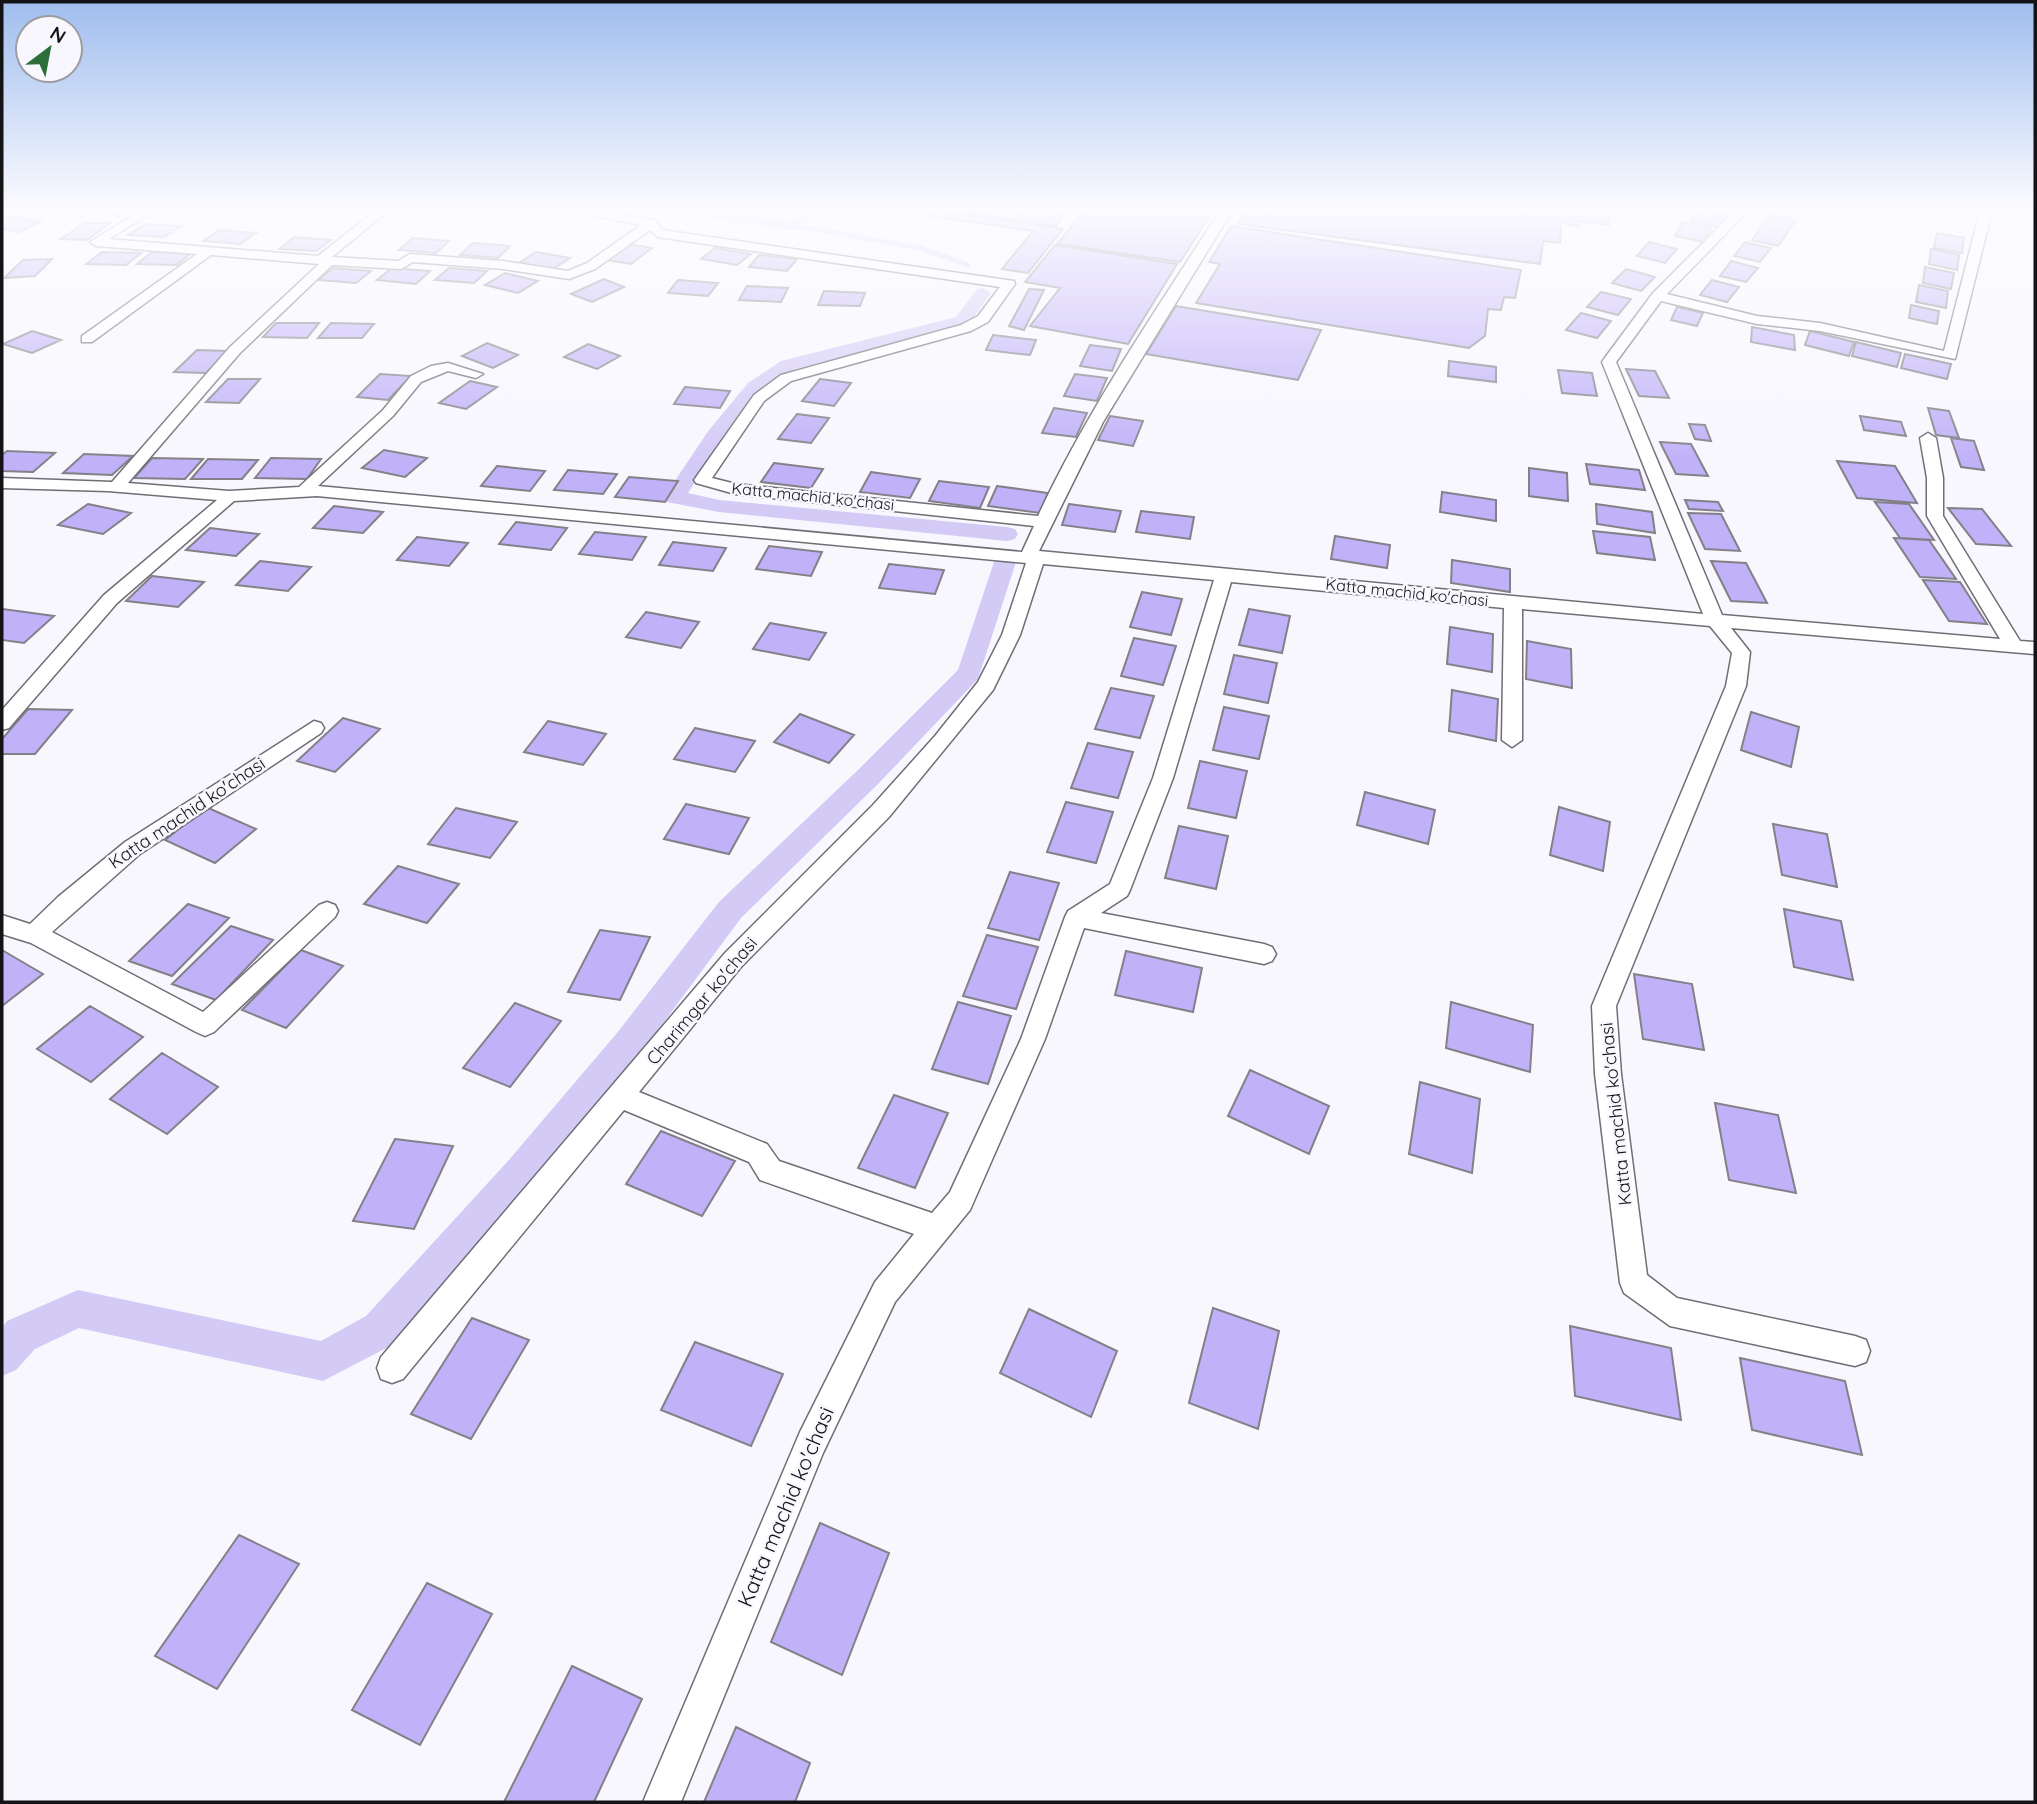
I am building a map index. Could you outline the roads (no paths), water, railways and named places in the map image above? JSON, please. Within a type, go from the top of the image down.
[{"type":"street","points":[[87,339],[148,295]]},
{"type":"street","points":[[116,486],[235,350],[269,321],[293,295]]},
{"type":"street","name":"Katta machid ko'chasi","points":[[1001,295],[983,319],[966,328],[786,378],[759,398],[702,480],[735,489],[1043,522]]},
{"type":"street","points":[[1033,556],[1054,496],[1132,358],[1173,295]]},
{"type":"street","points":[[1658,296],[1757,320],[1820,327],[1950,356],[1965,295]]},
{"type":"street","name":"Katta machid ko'chasi","points":[[1658,296],[1609,362],[1715,620],[1741,652],[1737,687],[1604,1006],[1608,1074],[1634,1283],[1670,1311],[1855,1351]]},
{"type":"street","points":[[303,492],[388,413],[416,379],[436,369],[448,367],[476,374]]},
{"type":"street","points":[[1928,438],[1935,478],[1935,516],[2014,646]]},
{"type":"street","name":"Katta machid ko'chasi","points":[[2,483],[116,486],[229,496],[303,492],[2035,648]]},
{"type":"street","points":[[2,723],[76,633],[152,561],[214,515],[229,496]]},
{"type":"street","name":"Charimgar ko'chasi","points":[[392,1368],[622,1097],[733,960],[881,811],[986,685],[1011,635],[1033,556]]},
{"type":"street","points":[[1076,917],[1119,890],[1163,778],[1225,574]]},
{"type":"street","points":[[1512,740],[1513,603]]},
{"type":"street","name":"Katta machid ko'chasi","points":[[36,934],[68,899],[127,850],[314,728]]},
{"type":"street","points":[[2,924],[22,933],[36,934],[205,1025],[327,911]]},
{"type":"street","points":[[1076,917],[1264,954]]},
{"type":"street","name":"Katta machid ko'chasi","points":[[663,1802],[811,1443],[885,1292],[960,1201],[1033,1039],[1076,917]]},
{"type":"street","points":[[622,1097],[758,1153],[770,1171],[938,1228]]},
{"type":"waterway","points":[[981,295],[962,321],[788,365],[755,387],[716,434],[675,497],[719,506],[1007,534]]},
{"type":"waterway","points":[[2,1356],[21,1335],[78,1309],[323,1361],[380,1330],[521,1173],[629,1043],[730,910],[869,776],[969,673],[1005,562]]}]
